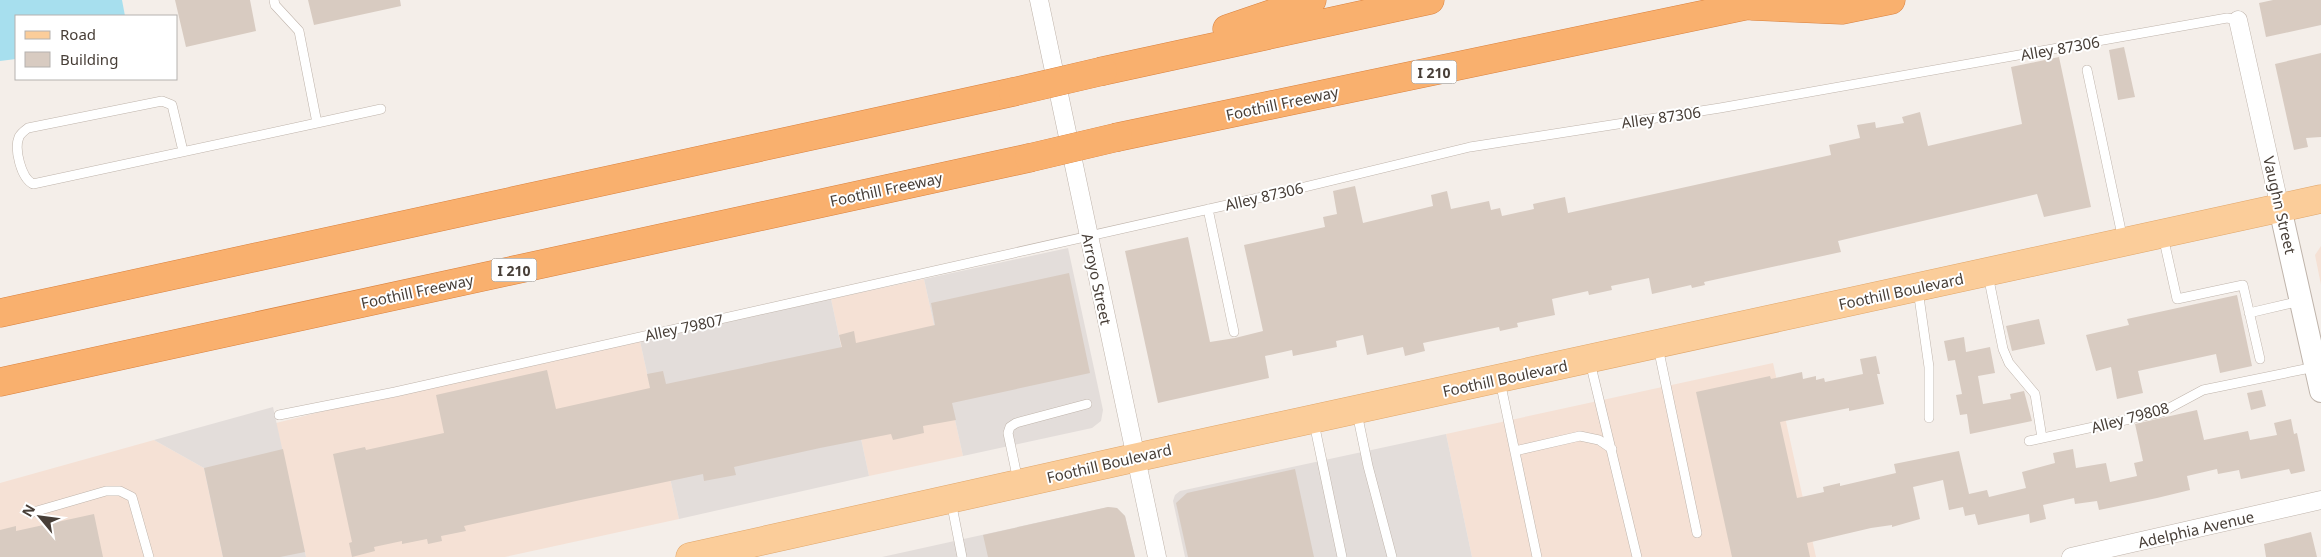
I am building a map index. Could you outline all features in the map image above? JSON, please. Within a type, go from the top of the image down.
[{"type":"highway","points":[[1103,71],[1312,0]]},
{"type":"highway","points":[[0,313],[1430,0]]},
{"type":"highway","name":"Foothill Freeway","points":[[0,382],[1118,137],[1762,3],[1842,10],[1891,0]]},
{"type":"main road","name":"Foothill Boulevard","points":[[690,557],[737,552],[950,498],[2321,199]]},
{"type":"street","name":"Arroyo Street","points":[[1039,0],[1134,458],[1157,557]]},
{"type":"street","name":"Vaughn Street","points":[[2238,20],[2321,391]]},
{"type":"street","name":"Adelphia Avenue","points":[[2071,557],[2321,500]]},
{"type":"lane","points":[[274,0],[275,5],[299,31],[317,122]]},
{"type":"lane","name":"Alley 87306","points":[[1088,235],[1208,209],[1470,147],[1720,108],[2227,18],[2238,20]]},
{"type":"lane","points":[[2087,70],[2123,242]]},
{"type":"lane","points":[[183,151],[172,105],[162,101],[28,128],[20,134],[18,143],[22,174],[26,181],[33,184],[381,109]]},
{"type":"lane","points":[[1208,209],[1234,332]]},
{"type":"lane","points":[[2162,234],[2177,299],[2243,286],[2260,359]]},
{"type":"lane","name":"Alley 79807","points":[[279,415],[404,390],[1088,235]]},
{"type":"lane","points":[[1988,272],[2003,349],[2009,363],[2035,394],[2042,438]]},
{"type":"lane","points":[[1917,288],[1929,367],[1927,404],[1929,418]]},
{"type":"lane","points":[[2249,314],[2301,301]]},
{"type":"lane","points":[[1657,344],[1670,398],[1697,533]]},
{"type":"lane","points":[[1590,359],[1638,557]]},
{"type":"lane","name":"Alley 79808","points":[[2029,441],[2162,412],[2203,390],[2316,367]]},
{"type":"lane","points":[[1499,379],[1538,557]]},
{"type":"lane","points":[[1019,483],[1008,433],[1010,427],[1016,423],[1087,404]]},
{"type":"lane","points":[[1356,410],[1368,466],[1392,557]]},
{"type":"lane","points":[[1313,419],[1342,557]]},
{"type":"lane","points":[[1515,451],[1580,436],[1599,440],[1612,449]]},
{"type":"lane","points":[[30,513],[106,491],[120,492],[132,497],[150,554],[149,557]]},
{"type":"lane","points":[[950,498],[962,557]]},
{"type":"shaded area","points":[[2321,246],[2321,285],[2315,255]]},
{"type":"shaded area","points":[[1068,248],[1103,410],[1101,421],[1092,428],[963,456],[924,279]]},
{"type":"shaded area","points":[[924,279],[963,456],[869,476],[831,299]]},
{"type":"shaded area","points":[[831,299],[869,476],[679,519],[640,341]]},
{"type":"shaded area","points":[[640,341],[679,519],[505,557],[306,557],[276,423],[356,403]]},
{"type":"shaded area","points":[[1773,363],[1816,557],[1472,557],[1446,434]]},
{"type":"shaded area","points":[[273,407],[306,557],[223,557],[204,468],[154,440]]},
{"type":"shaded area","points":[[1446,434],[1472,557],[1185,557],[1173,501],[1175,495],[1180,491]]},
{"type":"shaded area","points":[[154,440],[204,468],[223,557],[0,557],[0,483]]},
{"type":"shaded area","points":[[1108,507],[1117,508],[1125,516],[1135,557],[882,557]]},
{"type":"water","points":[[0,0],[122,0],[125,15],[15,15],[15,59],[0,61]]},
{"type":"building","points":[[175,0],[250,0],[256,31],[186,47]]},
{"type":"building","points":[[308,0],[400,0],[401,6],[314,25]]},
{"type":"building","points":[[2273,0],[2321,0],[2321,25],[2266,37],[2259,3]]},
{"type":"building","points":[[2124,47],[2135,97],[2118,100],[2109,50]]},
{"type":"building","points":[[2321,53],[2321,137],[2306,138],[2308,147],[2294,150],[2275,64]]},
{"type":"building","points":[[2059,57],[2091,207],[2044,217],[2037,194],[1838,241],[1841,252],[1704,282],[1705,285],[1692,288],[1691,285],[1652,294],[1649,278],[1611,286],[1612,290],[1589,295],[1588,291],[1552,299],[1555,315],[1517,323],[1518,327],[1500,331],[1499,327],[1423,343],[1425,351],[1405,356],[1403,347],[1367,355],[1363,335],[1336,341],[1337,347],[1293,356],[1292,350],[1265,356],[1269,378],[1158,403],[1125,251],[1188,237],[1210,342],[1235,338],[1263,331],[1244,245],[1325,227],[1323,217],[1337,214],[1333,191],[1355,186],[1363,223],[1433,206],[1431,195],[1447,191],[1451,209],[1489,201],[1491,210],[1500,208],[1502,216],[1534,209],[1533,204],[1565,197],[1568,213],[1831,155],[1829,145],[1860,138],[1857,125],[1875,122],[1876,128],[1904,123],[1902,117],[1920,112],[1928,146],[2022,124],[2011,67]]},
{"type":"building","points":[[1069,273],[1090,373],[952,403],[956,420],[923,426],[924,433],[893,440],[891,434],[820,448],[734,467],[736,475],[704,481],[703,474],[576,501],[464,526],[466,531],[441,536],[442,541],[428,544],[427,539],[402,544],[402,541],[374,547],[375,551],[352,557],[349,543],[352,542],[333,454],[365,447],[366,450],[444,433],[436,395],[547,370],[556,409],[650,388],[647,374],[663,371],[666,384],[842,347],[839,335],[854,331],[856,343],[935,325],[931,303]]},
{"type":"building","points":[[2237,295],[2252,366],[2220,373],[2216,354],[2138,371],[2143,393],[2117,399],[2111,367],[2096,371],[2086,335],[2129,325],[2127,319]]},
{"type":"building","points":[[2039,319],[2045,344],[2012,351],[2006,326]]},
{"type":"building","points":[[1964,337],[1966,352],[1990,347],[1995,373],[1978,376],[1983,404],[2011,399],[2010,394],[2024,391],[2032,421],[1970,434],[1967,414],[1960,415],[1956,395],[1962,394],[1955,360],[1948,361],[1944,341]]},
{"type":"building","points":[[1876,356],[1880,374],[1877,374],[1884,404],[1849,411],[1849,408],[1780,422],[1797,498],[1824,492],[1823,487],[1840,483],[1840,486],[1896,473],[1894,464],[1959,451],[1969,494],[1987,490],[1989,497],[2026,488],[2022,472],[2055,463],[2053,453],[2073,449],[2076,468],[2106,463],[2110,482],[2137,476],[2134,463],[2143,461],[2135,424],[2197,410],[2204,440],[2248,431],[2250,440],[2277,435],[2274,423],[2291,419],[2294,434],[2297,433],[2305,471],[2291,474],[2289,469],[2241,479],[2239,470],[2218,474],[2217,469],[2187,476],[2190,490],[2157,498],[2099,510],[2097,501],[2075,504],[2074,498],[2043,505],[2046,519],[2030,523],[2029,514],[1978,525],[1975,514],[1965,516],[1963,507],[1949,510],[1943,480],[1913,487],[1920,519],[1892,527],[1892,525],[1871,528],[1807,543],[1810,557],[1732,557],[1696,392],[1770,376],[1771,379],[1802,372],[1803,379],[1816,376],[1816,380],[1824,378],[1825,382],[1863,374],[1860,359]]},
{"type":"building","points":[[2262,390],[2266,406],[2251,410],[2247,393]]},
{"type":"building","points":[[283,449],[305,552],[280,557],[223,557],[204,468]]},
{"type":"building","points":[[1295,469],[1314,557],[1188,557],[1176,503],[1187,493]]},
{"type":"building","points":[[1108,507],[1117,508],[1125,516],[1135,557],[988,557],[983,535]]},
{"type":"building","points":[[94,514],[103,557],[0,557],[0,530],[16,526],[16,531]]},
{"type":"building","points":[[2311,532],[2317,557],[2266,557],[2264,544]]}]
